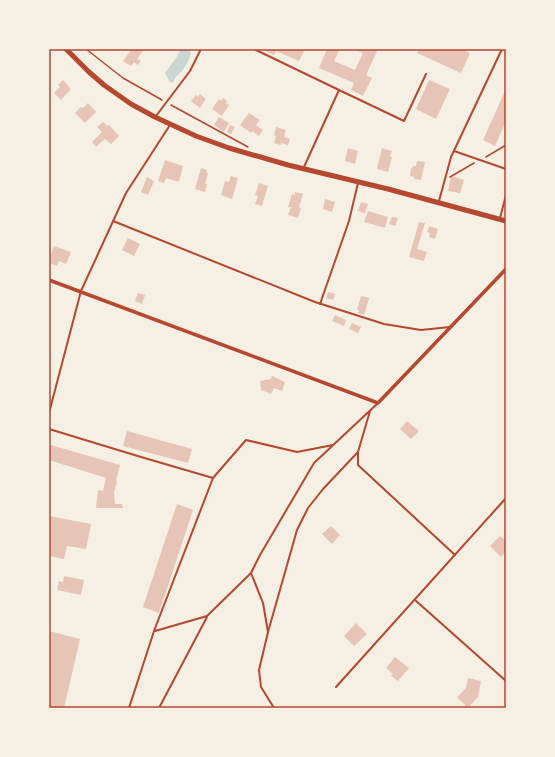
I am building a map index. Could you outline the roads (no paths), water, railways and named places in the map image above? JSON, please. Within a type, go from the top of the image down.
[{"type":"main road","points":[[66,49],[104,85],[131,104],[196,136],[229,148],[506,220]]},
{"type":"street","points":[[49,280],[378,403],[506,269]]},
{"type":"lane","points":[[155,117],[190,71],[201,49]]},
{"type":"lane","points":[[439,203],[451,157],[502,49]]},
{"type":"lane","points":[[256,50],[404,121],[426,74]]},
{"type":"lane","points":[[303,168],[339,90]]},
{"type":"lane","points":[[49,413],[81,291],[126,193],[171,124]]},
{"type":"lane","points":[[454,151],[506,169]]},
{"type":"lane","points":[[320,304],[349,221],[358,182]]},
{"type":"lane","points":[[500,219],[506,195]]},
{"type":"lane","points":[[113,221],[320,304],[384,324],[421,330],[451,327]]},
{"type":"lane","points":[[159,708],[207,616],[251,573],[314,463],[378,403]]},
{"type":"lane","points":[[371,410],[358,452],[358,465],[455,555]]},
{"type":"lane","points":[[49,429],[213,478]]},
{"type":"lane","points":[[129,708],[154,631],[213,478],[246,440],[297,452],[334,445]]},
{"type":"lane","points":[[274,708],[261,688],[259,670],[268,632],[297,530],[308,508],[323,489],[358,452]]},
{"type":"lane","points":[[336,687],[506,498]]},
{"type":"lane","points":[[251,573],[263,603],[268,632]]},
{"type":"lane","points":[[415,600],[506,681]]},
{"type":"lane","points":[[154,631],[207,616]]}]
